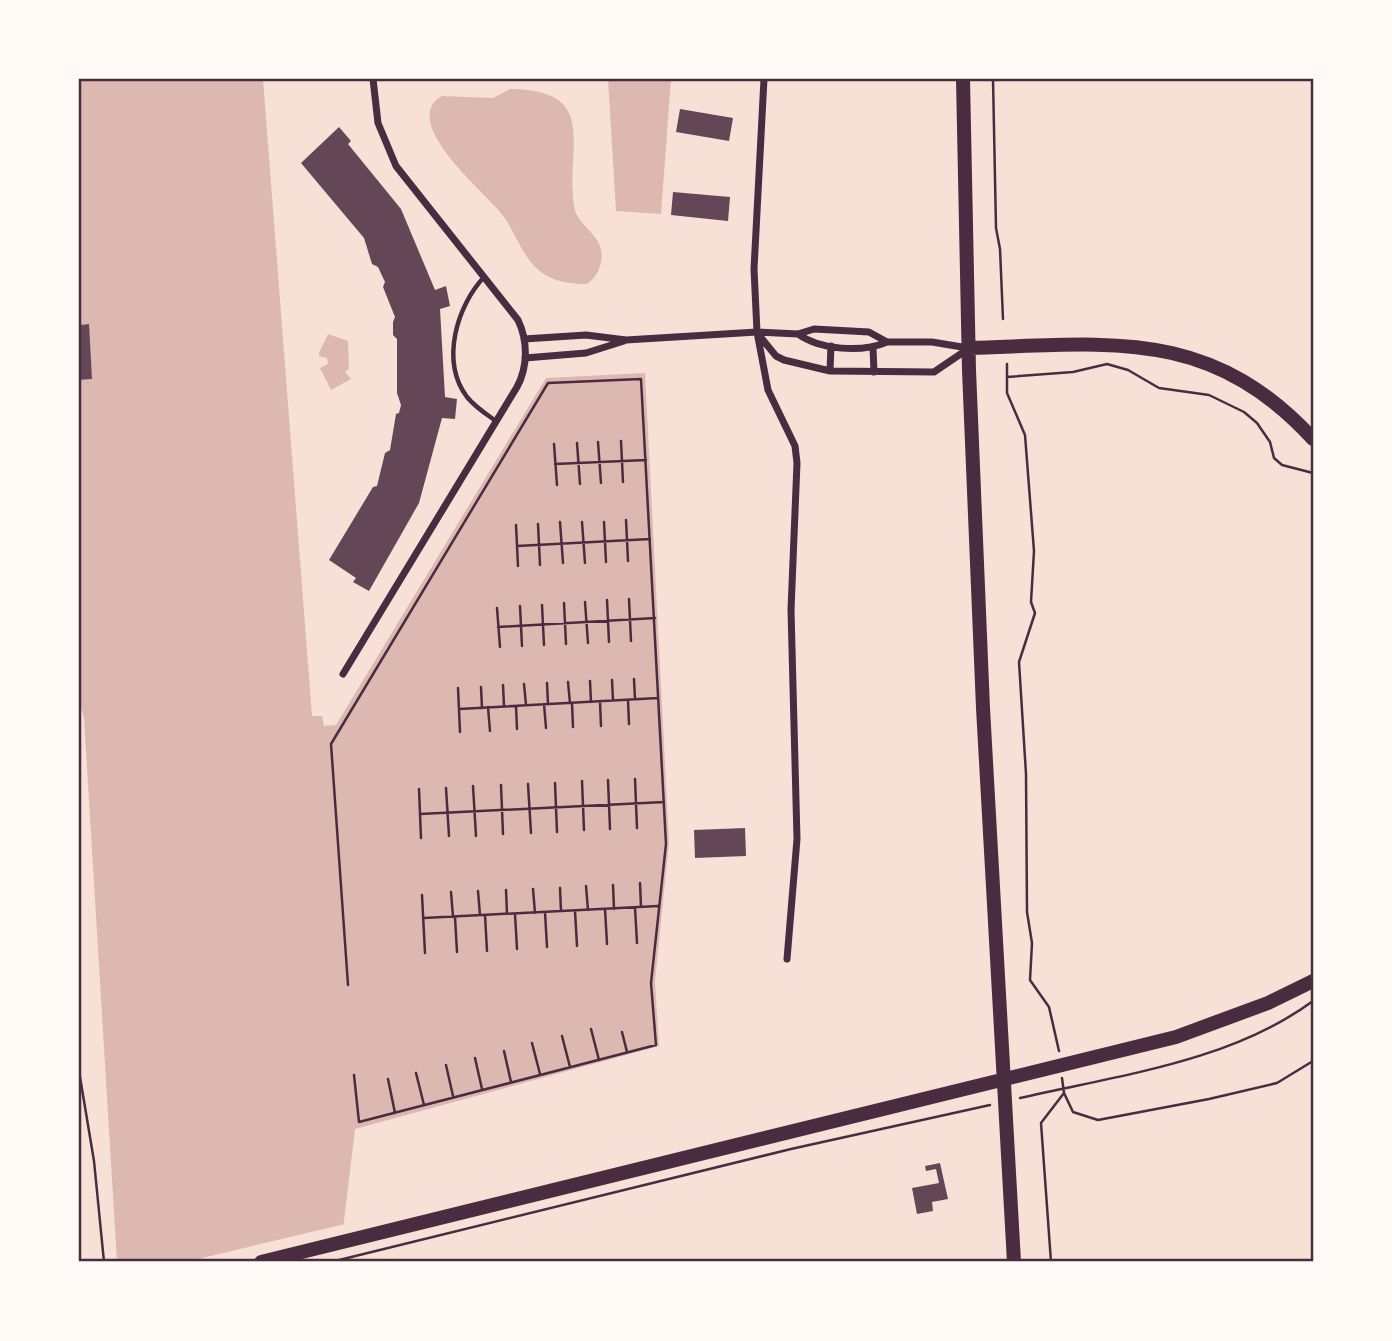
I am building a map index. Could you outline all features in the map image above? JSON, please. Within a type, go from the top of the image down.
[{"type":"main road","points":[[963,79],[969,348],[983,708],[1014,1262]]},
{"type":"main road","points":[[969,348],[1106,344],[1157,350],[1205,362],[1244,379],[1275,401],[1313,439]]},
{"type":"main road","points":[[261,1262],[1088,1059],[1218,1023],[1313,981]]},
{"type":"street","points":[[343,674],[519,383],[525,358],[524,339],[518,320],[391,158],[378,123],[373,79]]},
{"type":"street","points":[[764,79],[754,269],[757,332],[768,390],[797,454],[791,610],[797,839],[787,959]]},
{"type":"street","points":[[524,339],[586,335],[626,340],[757,332],[798,334],[814,329],[869,332],[887,342]]},
{"type":"street","points":[[757,332],[776,356],[830,371],[934,372],[969,348]]},
{"type":"street","points":[[798,334],[810,342],[831,346],[873,348],[887,342],[932,342],[969,348]]},
{"type":"street","points":[[525,358],[586,353],[626,340]]},
{"type":"street","points":[[830,371],[831,346]]},
{"type":"street","points":[[873,348],[874,372]]},
{"type":"lane","points":[[484,277],[468,297],[460,313],[455,357],[459,381],[467,397],[496,421]]},
{"type":"path","points":[[993,79],[995,203],[1003,318]]},
{"type":"path","points":[[1007,364],[1007,393],[1025,435],[1034,551],[1031,602],[1035,613],[1019,662],[1026,774],[1027,912],[1032,943],[1030,980],[1053,1017],[1060,1056]]},
{"type":"path","points":[[1007,377],[1073,372],[1107,364],[1128,370],[1159,388],[1209,394],[1257,422],[1270,442],[1273,458],[1282,465],[1313,473]]},
{"type":"path","points":[[348,985],[331,744],[548,383],[641,380],[666,844],[651,983],[656,1045],[359,1122],[355,1075]]},
{"type":"path","points":[[621,441],[623,482]]},
{"type":"path","points":[[598,442],[601,483]]},
{"type":"path","points":[[577,443],[580,484]]},
{"type":"path","points":[[554,444],[557,485]]},
{"type":"path","points":[[555,464],[646,460]]},
{"type":"path","points":[[626,520],[628,561]]},
{"type":"path","points":[[560,522],[563,563]]},
{"type":"path","points":[[582,522],[585,563]]},
{"type":"path","points":[[604,522],[606,562]]},
{"type":"path","points":[[538,524],[540,565]]},
{"type":"path","points":[[516,525],[518,566]]},
{"type":"path","points":[[517,545],[650,539]]},
{"type":"path","points":[[629,599],[631,640]]},
{"type":"path","points":[[607,600],[609,642]]},
{"type":"path","points":[[585,602],[588,643]]},
{"type":"path","points":[[564,603],[566,644]]},
{"type":"path","points":[[542,605],[544,645]]},
{"type":"path","points":[[520,606],[522,646]]},
{"type":"path","points":[[497,608],[499,647]]},
{"type":"path","points":[[498,627],[655,618]]},
{"type":"path","points":[[634,679],[635,699]]},
{"type":"path","points":[[612,680],[613,700]]},
{"type":"path","points":[[590,681],[592,702]]},
{"type":"path","points":[[568,682],[573,727]]},
{"type":"path","points":[[546,728],[547,683]]},
{"type":"path","points":[[524,684],[526,705]]},
{"type":"path","points":[[503,685],[505,706]]},
{"type":"path","points":[[481,687],[482,708]]},
{"type":"path","points":[[458,688],[460,732]]},
{"type":"path","points":[[459,709],[659,698]]},
{"type":"path","points":[[628,699],[629,724]]},
{"type":"path","points":[[600,701],[601,726]]},
{"type":"path","points":[[516,706],[517,729]]},
{"type":"path","points":[[488,707],[489,731]]},
{"type":"path","points":[[635,779],[637,828]]},
{"type":"path","points":[[608,780],[610,829]]},
{"type":"path","points":[[582,781],[584,830]]},
{"type":"path","points":[[555,783],[557,832]]},
{"type":"path","points":[[528,784],[531,833]]},
{"type":"path","points":[[501,785],[503,834]]},
{"type":"path","points":[[473,786],[476,836]]},
{"type":"path","points":[[446,788],[449,836]]},
{"type":"path","points":[[419,789],[421,838]]},
{"type":"path","points":[[420,814],[664,802]]},
{"type":"path","points":[[640,883],[641,907]]},
{"type":"path","points":[[613,885],[614,909]]},
{"type":"path","points":[[586,886],[588,910]]},
{"type":"path","points":[[560,888],[561,911]]},
{"type":"path","points":[[533,889],[535,913]]},
{"type":"path","points":[[506,890],[507,914]]},
{"type":"path","points":[[478,891],[480,915]]},
{"type":"path","points":[[451,892],[457,951]]},
{"type":"path","points":[[422,895],[425,953]]},
{"type":"path","points":[[424,918],[660,906]]},
{"type":"path","points":[[635,908],[637,943]]},
{"type":"path","points":[[605,909],[607,944]]},
{"type":"path","points":[[575,911],[577,946]]},
{"type":"path","points":[[545,912],[547,947]]},
{"type":"path","points":[[515,914],[517,948]]},
{"type":"path","points":[[485,915],[487,951]]},
{"type":"path","points":[[1010,1100],[1233,1046],[1285,1022],[1313,1001]]},
{"type":"path","points":[[591,1029],[599,1060]]},
{"type":"path","points":[[622,1032],[627,1052]]},
{"type":"path","points":[[562,1036],[570,1067]]},
{"type":"path","points":[[532,1043],[540,1075]]},
{"type":"path","points":[[504,1051],[511,1083]]},
{"type":"path","points":[[475,1058],[482,1090]]},
{"type":"path","points":[[1061,1068],[1064,1093],[1073,1112],[1098,1120],[1277,1083],[1313,1061]]},
{"type":"path","points":[[446,1065],[453,1097]]},
{"type":"path","points":[[79,1071],[94,1161],[104,1262]]},
{"type":"path","points":[[416,1073],[424,1105]]},
{"type":"path","points":[[388,1079],[395,1113]]},
{"type":"path","points":[[1051,1262],[1041,1123],[1064,1093]]},
{"type":"path","points":[[331,1262],[791,1149],[997,1103]]},
{"type":"shaded area","points":[[79,79],[263,79],[312,716],[322,716],[324,726],[336,725],[546,378],[645,373],[669,842],[655,981],[659,1046],[355,1129],[339,1262],[117,1262],[84,718],[79,699],[79,380],[92,379],[88,324],[79,325]]},
{"type":"shaded area","points":[[608,79],[671,79],[661,214],[616,211]]},
{"type":"shaded area","points":[[510,89],[539,92],[557,99],[568,111],[573,125],[574,206],[580,220],[596,238],[602,253],[598,272],[587,284],[557,280],[534,266],[505,218],[462,172],[436,138],[430,122],[431,107],[442,96],[493,98]]},
{"type":"shaded area","points":[[328,334],[348,341],[349,369],[345,372],[351,379],[331,390],[320,368],[328,364],[327,358],[319,356]]},
{"type":"pier","points":[[345,1224],[342,1262],[185,1262]]},
{"type":"building","points":[[680,109],[733,118],[729,141],[676,132]]},
{"type":"building","points":[[339,127],[351,141],[348,144],[401,209],[435,290],[446,286],[450,306],[440,309],[445,397],[457,399],[455,419],[442,418],[419,503],[369,591],[353,582],[356,578],[329,560],[373,487],[377,486],[385,453],[390,450],[396,414],[399,413],[401,405],[397,393],[397,339],[393,335],[395,317],[383,287],[385,282],[378,267],[372,264],[364,238],[301,163]]},
{"type":"building","points":[[673,192],[730,197],[728,221],[671,215]]},
{"type":"building","points":[[89,324],[92,379],[79,380],[79,325]]},
{"type":"building","points":[[745,828],[746,856],[695,858],[694,830]]},
{"type":"building","points":[[940,1163],[948,1199],[932,1202],[933,1211],[917,1214],[912,1188],[939,1183],[936,1169],[926,1171],[925,1166]]}]
